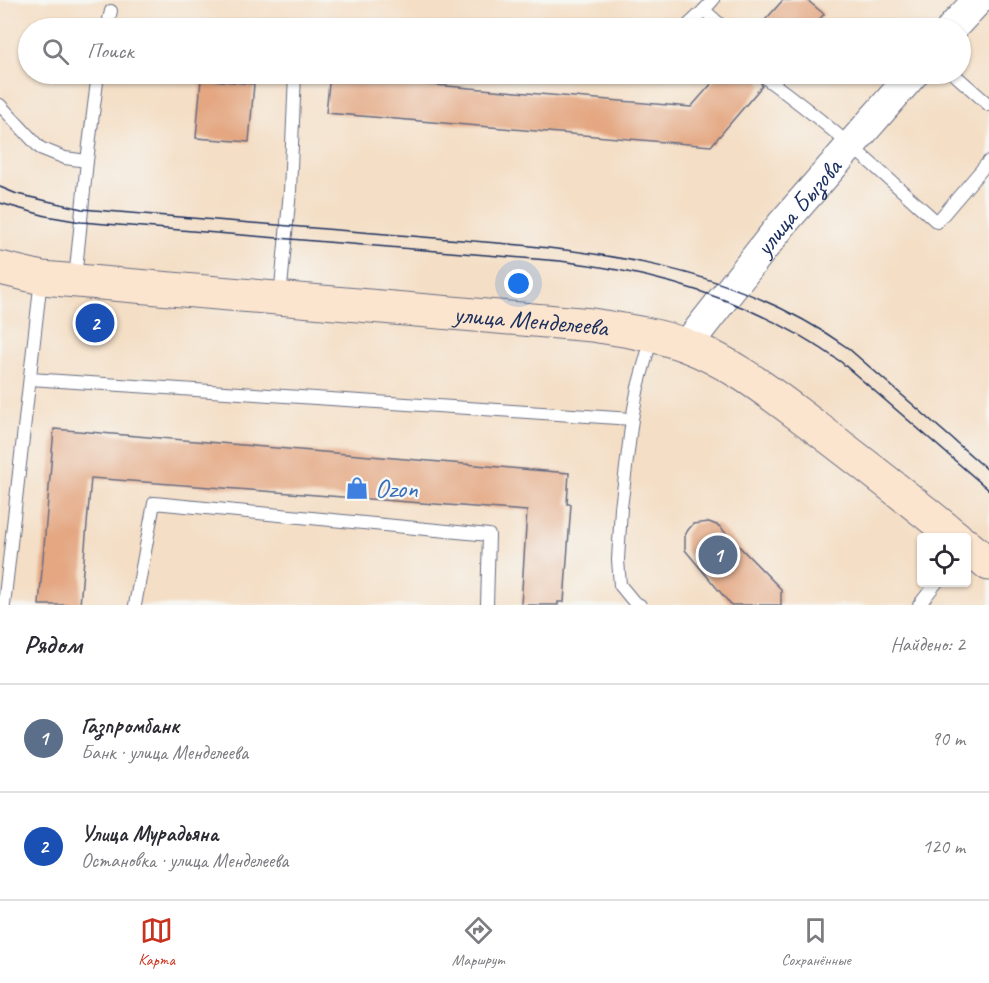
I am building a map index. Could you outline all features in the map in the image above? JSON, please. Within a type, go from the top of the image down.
[{"type":"main road","name":"улица Менделеева","points":[[0,268],[42,278],[592,325],[653,335],[687,345],[735,369],[866,465],[952,533]]},
{"type":"main road","name":"улица Менделеева","points":[[0,281],[42,278]]},
{"type":"main road","points":[[971,549],[989,564]]},
{"type":"street","points":[[961,18],[978,0]]},
{"type":"street","name":"улица Бызова","points":[[687,345],[783,223],[904,84]]},
{"type":"lane","points":[[696,18],[713,0]]},
{"type":"lane","points":[[704,10],[713,18]]},
{"type":"lane","points":[[109,18],[111,11]]},
{"type":"lane","points":[[75,281],[97,84]]},
{"type":"lane","points":[[280,299],[290,191],[295,84]]},
{"type":"lane","points":[[774,84],[851,144],[937,222],[989,161]]},
{"type":"lane","points":[[965,84],[989,105]]},
{"type":"lane","points":[[0,105],[40,148],[65,158],[87,161]]},
{"type":"lane","points":[[4,605],[42,278]]},
{"type":"lane","points":[[640,605],[634,602],[620,585],[618,560],[621,508],[632,419],[638,387],[653,335]]},
{"type":"lane","points":[[30,379],[632,419]]},
{"type":"lane","points":[[135,605],[154,503],[489,535],[487,605]]},
{"type":"lane","points":[[919,605],[933,587]]},
{"type":"building","points":[[783,0],[807,0],[824,14],[821,18],[767,18]]},
{"type":"building","points":[[201,84],[254,84],[249,142],[196,138]]},
{"type":"building","points":[[329,84],[423,84],[691,107],[711,84],[761,84],[762,86],[711,146],[326,113]]},
{"type":"building","points":[[54,429],[569,473],[567,504],[571,504],[564,602],[558,602],[558,605],[521,605],[527,511],[91,478],[80,605],[39,605]]},
{"type":"building","points":[[709,522],[719,526],[781,589],[781,605],[731,605],[685,550],[685,535],[693,524]]},
{"type":"tram line","points":[[0,187],[17,194],[82,209],[575,251],[632,260],[688,273],[743,292],[796,316],[848,348],[989,471]]},
{"type":"tram line","points":[[0,203],[46,216],[81,222],[560,261],[598,266],[671,282],[742,307],[809,341],[841,362],[989,490]]},
{"type":"place","name":"Улица Мурадьяна","points":[[95,323]]},
{"type":"place","name":"Ozon","points":[[357,488]]},
{"type":"place","name":"Газпромбанк","points":[[718,555]]}]
